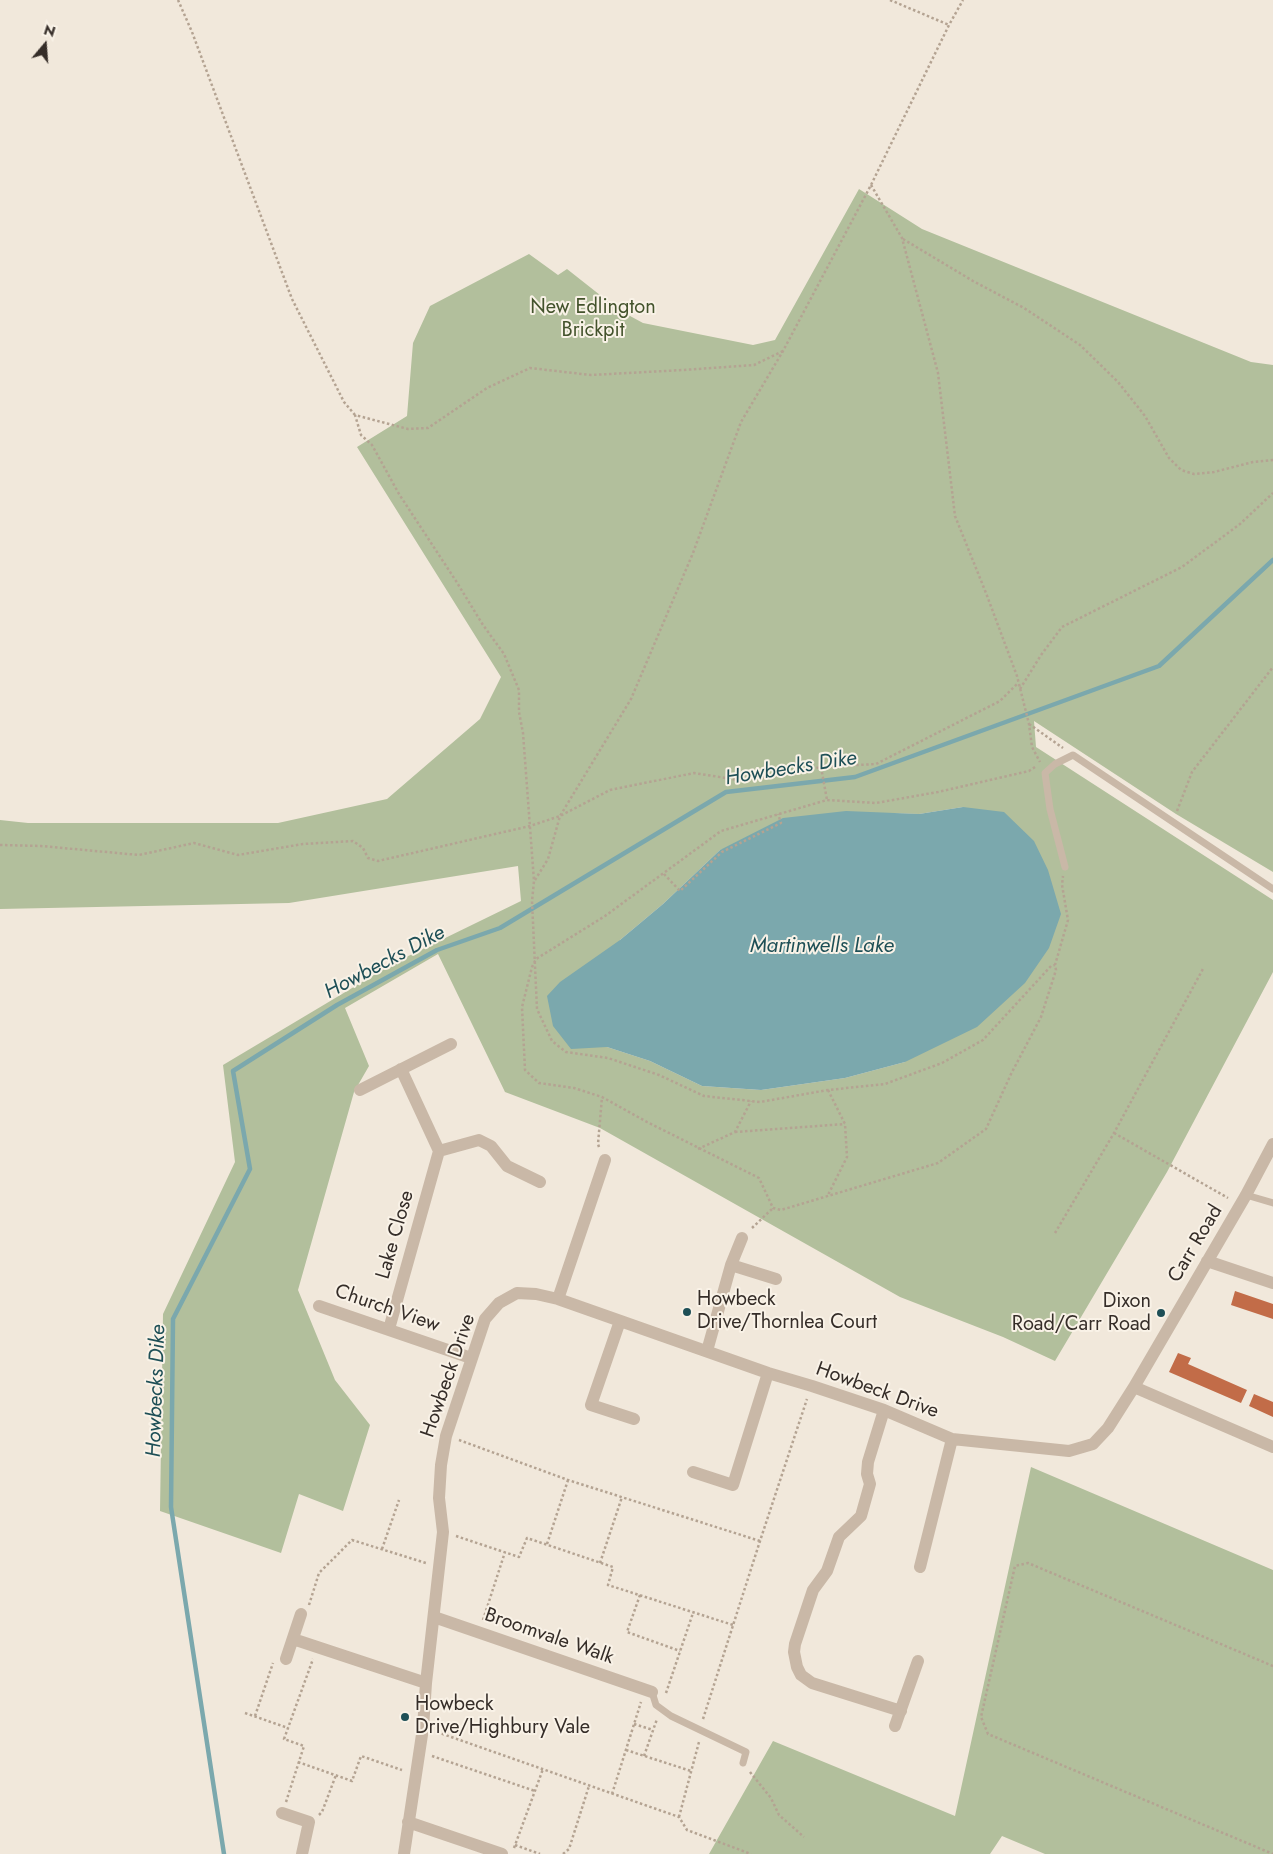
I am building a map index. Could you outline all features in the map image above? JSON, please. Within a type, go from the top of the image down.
[{"type":"street","points":[[360,1090],[450,1044]]},
{"type":"street","points":[[401,1069],[439,1151],[479,1140],[491,1146],[507,1166],[540,1182]]},
{"type":"street","name":"Carr Road","points":[[1134,1387],[1243,1200],[1273,1144]]},
{"type":"street","name":"Lake Close","points":[[389,1329],[439,1151]]},
{"type":"street","points":[[558,1299],[605,1160]]},
{"type":"street","points":[[706,1351],[742,1238]]},
{"type":"street","points":[[1207,1261],[1273,1283]]},
{"type":"street","points":[[732,1265],[776,1279]]},
{"type":"street","name":"Howbeck Drive","points":[[404,1854],[423,1728],[426,1683],[443,1532],[438,1498],[446,1436],[485,1319],[499,1303],[517,1293],[536,1294],[558,1299],[768,1373],[884,1410],[952,1438],[1069,1451],[1093,1444],[1108,1428],[1134,1387]]},
{"type":"street","name":"Church View","points":[[318,1306],[471,1358]]},
{"type":"street","points":[[620,1321],[591,1405],[634,1419]]},
{"type":"street","points":[[693,1472],[733,1485],[768,1373]]},
{"type":"street","points":[[1134,1387],[1273,1447]]},
{"type":"street","points":[[884,1410],[868,1462],[867,1474],[870,1484],[861,1516],[838,1537],[827,1571],[813,1590],[794,1652],[801,1675],[812,1683],[901,1711]]},
{"type":"street","points":[[920,1567],[952,1438]]},
{"type":"street","points":[[286,1659],[301,1614]]},
{"type":"street","name":"Broomvale Walk","points":[[434,1618],[649,1691]]},
{"type":"street","points":[[292,1639],[426,1683]]},
{"type":"street","points":[[896,1726],[918,1661]]},
{"type":"street","points":[[282,1812],[309,1822],[302,1854]]},
{"type":"street","points":[[408,1822],[502,1854]]},
{"type":"lane","points":[[1065,868],[1050,809],[1045,773],[1055,764],[1073,755],[1273,889]]},
{"type":"lane","points":[[1243,1200],[1273,1203]]},
{"type":"lane","points":[[649,1691],[656,1704],[671,1716],[746,1752],[743,1763]]},
{"type":"path","points":[[178,0],[292,299],[344,402],[354,415],[361,435],[372,445],[399,494],[456,580],[483,625],[504,654],[519,690],[519,712],[523,733],[534,881],[532,900],[537,1009],[552,1041],[566,1052],[608,1058],[659,1075],[704,1096],[760,1102],[828,1090],[885,1084],[942,1063],[983,1040],[1051,966],[1055,965]]},
{"type":"path","points":[[890,0],[949,24]]},
{"type":"path","points":[[534,881],[548,860],[560,816],[631,699],[693,553],[742,422],[783,352],[871,185],[949,24],[963,0]]},
{"type":"path","points":[[773,1208],[759,1178],[698,1149],[602,1097],[574,1088],[539,1083],[525,1070],[522,1007],[532,967],[536,959],[605,916],[721,831],[827,800],[876,804],[1029,771],[1041,764],[1032,747],[1029,724],[1018,683],[986,593],[955,516],[938,373],[902,238],[871,185]]},
{"type":"path","points":[[902,238],[973,281],[1024,308],[1080,345],[1118,382],[1145,416],[1169,458],[1181,470],[1194,474],[1214,472],[1253,462],[1273,460]]},
{"type":"path","points":[[354,415],[408,429],[428,428],[487,388],[530,368],[591,375],[683,370],[754,365],[783,352]]},
{"type":"path","points":[[1020,689],[1041,655],[1062,628],[1182,567],[1240,524],[1273,493]]},
{"type":"path","points":[[1172,821],[1192,772],[1273,667]]},
{"type":"path","points":[[0,845],[41,846],[139,855],[194,843],[238,855],[303,844],[353,842],[364,848],[368,858],[378,861],[530,826],[560,816],[610,790],[694,773],[746,781],[821,766],[876,764],[1000,702],[1018,683]]},
{"type":"path","points":[[1029,724],[1073,755]]},
{"type":"path","points":[[821,766],[827,800]]},
{"type":"path","points":[[664,874],[680,891],[722,852],[781,823],[778,814]]},
{"type":"path","points":[[773,1208],[781,1210],[938,1163],[986,1129],[1011,1074],[1041,1017],[1056,970],[1055,965],[1068,920],[1062,885],[1065,868]]},
{"type":"path","points":[[1055,1232],[1114,1133],[1204,968]]},
{"type":"path","points":[[828,1090],[845,1124],[846,1157],[828,1195]]},
{"type":"path","points":[[602,1097],[598,1144],[605,1160]]},
{"type":"path","points":[[736,1132],[751,1101]]},
{"type":"path","points":[[698,1149],[736,1132],[845,1124]]},
{"type":"path","points":[[1114,1133],[1243,1200]]},
{"type":"path","points":[[742,1238],[773,1208]]},
{"type":"path","points":[[679,1817],[699,1742],[700,1730],[812,1386]]},
{"type":"path","points":[[446,1436],[568,1480],[760,1541]]},
{"type":"path","points":[[546,1544],[568,1480]]},
{"type":"path","points":[[600,1562],[622,1497]]},
{"type":"path","points":[[382,1549],[399,1500]]},
{"type":"path","points":[[443,1532],[519,1556],[527,1538],[546,1544],[613,1567],[608,1585],[733,1625]]},
{"type":"path","points":[[301,1614],[306,1611],[319,1573],[352,1540],[439,1567]]},
{"type":"path","points":[[479,1633],[504,1552]]},
{"type":"path","points":[[1273,1666],[1028,1563],[1015,1566],[980,1717],[988,1734],[1273,1854]]},
{"type":"path","points":[[640,1595],[627,1632],[680,1651]]},
{"type":"path","points":[[644,1756],[693,1612]]},
{"type":"path","points":[[282,1812],[304,1746],[284,1739],[317,1647]]},
{"type":"path","points":[[255,1716],[275,1657],[286,1659]]},
{"type":"path","points":[[612,1794],[634,1724],[649,1691]]},
{"type":"path","points":[[245,1713],[288,1728]]},
{"type":"path","points":[[634,1724],[653,1730]]},
{"type":"path","points":[[423,1728],[679,1817],[687,1830],[751,1854]]},
{"type":"path","points":[[626,1750],[691,1771]]},
{"type":"path","points":[[420,1751],[535,1791]]},
{"type":"path","points":[[298,1762],[352,1781],[361,1756],[416,1775]]},
{"type":"path","points":[[743,1763],[771,1798],[779,1815],[804,1837]]},
{"type":"path","points":[[512,1854],[543,1769]]},
{"type":"path","points":[[309,1822],[322,1812],[336,1775]]},
{"type":"path","points":[[564,1854],[569,1849],[589,1786]]},
{"type":"path","points":[[515,1845],[540,1854]]},
{"type":"green space","name":"New Edlington Brickpit","points":[[859,189],[922,229],[1251,362],[1273,365],[1273,872],[1176,814],[1034,721],[1036,747],[1273,900],[1273,972],[1167,1172],[1055,1361],[1003,1337],[900,1297],[600,1128],[505,1092],[438,954],[345,1008],[369,1066],[354,1092],[298,1290],[335,1380],[370,1425],[343,1511],[299,1494],[281,1553],[160,1511],[163,1314],[235,1162],[223,1065],[394,963],[521,901],[518,866],[289,903],[0,909],[0,820],[28,823],[278,823],[387,799],[480,719],[501,677],[357,447],[407,416],[413,343],[430,306],[529,254],[558,275],[567,269],[619,310],[643,323],[753,345],[775,340]],"holes":[[[963,807],[905,1062],[845,1078],[761,1090],[702,1086],[650,1061],[607,1047],[620,940],[663,904],[720,850],[885,813],[919,814]]]},
{"type":"green space","points":[[1031,1467],[1273,1570],[1273,1854],[1045,1854],[1002,1836],[990,1854],[709,1854],[773,1741],[955,1816]]},
{"type":"water","name":"Martinwells Lake","points":[[963,807],[1004,812],[1034,841],[1048,870],[1061,914],[1049,948],[1025,983],[977,1027],[905,1062],[845,1078],[761,1090],[702,1086],[650,1061],[607,1047],[571,1049],[553,1026],[547,996],[560,982],[620,940],[663,904],[720,850],[783,818],[846,811],[919,814]]},
{"type":"building","points":[[1235,1291],[1273,1304],[1273,1319],[1231,1305]]},
{"type":"building","points":[[1178,1353],[1191,1358],[1188,1364],[1247,1390],[1241,1403],[1169,1372]]},
{"type":"building","points":[[1254,1394],[1273,1402],[1273,1417],[1249,1406]]},
{"type":"waterway","name":"Howbecks Dike","points":[[224,1854],[171,1507],[173,1319],[250,1169],[233,1071],[337,1005],[437,950],[500,928],[726,792],[855,777],[1159,666],[1273,560]]},
{"type":"place","name":"Howbeck Drive/Thornlea Court","points":[[687,1312]]},
{"type":"place","name":"Dixon Road/Carr Road","points":[[1161,1313]]},
{"type":"place","name":"Howbeck Drive/Highbury Vale","points":[[405,1717]]}]
